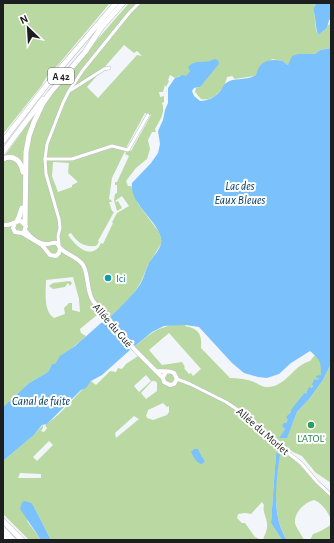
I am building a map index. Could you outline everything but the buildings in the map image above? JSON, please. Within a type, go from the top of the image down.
[{"type":"highway","points":[[84,40],[99,18],[113,3]]},
{"type":"highway","name":"A 42","points":[[3,141],[52,78],[116,3]]},
{"type":"highway","name":"A 42","points":[[3,152],[56,81],[123,3]]},
{"type":"highway","points":[[25,224],[26,152],[29,136],[34,122],[43,103],[50,93],[85,52],[101,28]]},
{"type":"highway","points":[[3,160],[10,157],[16,159],[23,168],[23,203],[20,217],[16,222]]},
{"type":"highway","points":[[3,521],[22,540]]},
{"type":"highway","points":[[3,529],[12,540]]},
{"type":"highway","points":[[3,532],[12,540]]},
{"type":"highway","points":[[3,536],[6,540]]},
{"type":"street","points":[[58,254],[60,246],[58,236],[60,228],[46,174],[45,159],[47,144],[69,91],[83,70],[139,3]]},
{"type":"street","points":[[69,91],[109,68]]},
{"type":"street","points":[[45,159],[72,159],[112,146],[128,150],[148,115]]},
{"type":"street","points":[[3,225],[7,226],[21,221],[25,224],[23,232]]},
{"type":"street","points":[[14,230],[13,227],[16,222]]},
{"type":"street","points":[[3,225],[18,233],[23,232],[42,245],[52,256],[58,254],[68,255]]},
{"type":"street","points":[[23,232],[43,244],[55,243],[60,246]]},
{"type":"street","points":[[47,250],[50,243],[58,236]]},
{"type":"street","name":"Allée du Gué","points":[[60,246],[68,255],[83,265],[89,292],[93,301],[135,350],[163,378]]},
{"type":"street","points":[[156,371],[171,371],[174,373],[176,381],[173,384],[168,385],[164,382],[163,378],[166,372]]},
{"type":"street","name":"Allée du Morlet","points":[[176,381],[190,384],[226,402],[241,412],[301,463],[316,482],[331,495]]},
{"type":"green space","points":[[3,3],[110,3],[53,69],[3,134]]},
{"type":"green space","points":[[129,3],[315,3],[317,4],[313,9],[318,35],[331,24],[331,48],[320,50],[315,54],[298,54],[288,65],[283,61],[272,59],[254,76],[235,79],[232,76],[227,77],[224,86],[218,94],[210,99],[201,99],[195,92],[196,88],[200,87],[208,63],[198,62],[190,68],[190,71],[186,77],[179,76],[175,78],[170,75],[169,81],[166,87],[165,85],[163,92],[159,92],[160,97],[164,96],[164,102],[162,103],[163,113],[155,129],[156,132],[152,132],[148,140],[150,149],[147,159],[136,168],[126,181],[128,186],[131,186],[138,204],[159,232],[161,244],[132,296],[110,317],[95,306],[97,315],[80,329],[81,333],[86,336],[55,365],[52,364],[48,372],[29,383],[3,407],[3,158],[37,111],[67,74],[71,73],[83,56]],"holes":[[[124,45],[134,53],[137,51],[142,56],[137,55],[98,98],[87,87]],[[145,113],[151,115],[131,151],[126,148]],[[125,151],[125,154],[129,156],[117,182],[115,182],[115,185],[117,185],[117,193],[115,194],[114,200],[117,211],[122,208],[118,201],[115,201],[122,196],[129,206],[117,213],[103,244],[101,243],[98,248],[90,252],[81,249],[68,235],[71,233],[84,245],[96,246],[114,212],[112,211],[109,202],[112,202],[109,199],[112,178]],[[53,162],[69,163],[68,173],[78,182],[72,185],[72,187],[58,192],[52,176]],[[73,277],[79,299],[80,312],[72,310],[72,303],[69,303],[64,308],[65,314],[54,318],[48,311],[46,280]]]},
{"type":"green space","points":[[70,281],[72,283],[70,286],[68,283],[65,287],[53,289],[49,286],[53,283]]},
{"type":"green space","points":[[186,325],[185,326],[194,329],[199,333],[201,348],[230,378],[248,380],[265,387],[275,386],[304,363],[310,361],[315,355],[317,356],[321,363],[321,375],[306,394],[305,392],[288,416],[289,420],[286,423],[285,429],[280,438],[287,437],[297,412],[310,398],[323,380],[331,364],[331,483],[315,472],[302,456],[293,452],[274,437],[275,443],[299,464],[331,497],[331,519],[322,505],[314,500],[310,501],[300,508],[295,519],[295,523],[304,540],[287,540],[282,530],[277,509],[276,453],[271,523],[282,540],[263,540],[267,530],[267,524],[264,505],[262,502],[251,514],[238,514],[237,518],[242,523],[245,523],[255,537],[262,540],[51,540],[34,507],[27,521],[41,540],[29,540],[3,514],[3,461],[34,435],[43,425],[41,431],[44,432],[47,428],[45,425],[59,414],[91,381],[96,385],[110,371],[116,372],[118,368],[122,369],[126,364],[138,356],[132,349],[152,333],[168,326]],"holes":[[[169,333],[201,369],[193,376],[184,368],[185,367],[182,362],[162,365],[149,350]],[[146,375],[151,381],[139,392],[134,386]],[[152,381],[155,381],[157,383],[157,391],[146,399],[141,393]],[[163,403],[167,407],[169,406],[169,412],[167,415],[153,420],[147,418],[148,410]],[[134,416],[139,419],[116,438],[115,433]],[[49,441],[53,445],[37,461],[33,457]],[[20,473],[41,474],[41,478],[18,478]]]},
{"type":"green space","points":[[331,525],[331,540],[310,540],[313,534]]},
{"type":"water","points":[[317,3],[331,3],[331,19],[329,20],[327,28],[318,35],[313,9]]},
{"type":"water","name":"Lac des Eaux Bleues","points":[[331,48],[331,364],[323,380],[310,398],[297,412],[287,438],[279,438],[285,429],[282,426],[288,420],[286,417],[305,392],[306,394],[309,387],[311,388],[313,386],[312,384],[314,380],[319,379],[316,376],[321,375],[319,361],[310,351],[291,363],[279,374],[267,378],[258,377],[244,373],[232,363],[199,327],[186,325],[164,326],[152,332],[135,346],[110,317],[138,288],[149,263],[161,245],[159,232],[135,198],[132,191],[132,183],[151,163],[158,153],[160,144],[158,131],[168,103],[168,88],[175,78],[183,75],[186,76],[190,71],[188,67],[191,64],[207,62],[214,59],[218,60],[219,64],[200,87],[194,88],[192,91],[194,96],[200,101],[206,100],[217,95],[229,81],[254,76],[263,63],[272,60],[280,60],[288,65],[292,56],[298,54],[315,54],[320,50]]},
{"type":"water","name":"Canal de fuite","points":[[105,322],[130,350],[102,375],[91,381],[86,388],[81,390],[47,424],[42,425],[34,435],[3,461],[3,407],[29,383],[48,372],[52,364],[55,364],[60,356],[75,346],[101,323]]},
{"type":"water","points":[[194,449],[198,449],[205,461],[202,464],[194,458],[191,452]]},
{"type":"water","points":[[276,453],[280,454],[276,487],[277,509],[282,531],[287,540],[282,540],[271,523]]},
{"type":"water","points":[[25,501],[31,503],[34,507],[51,540],[41,540],[20,509],[22,502]]},
{"type":"place","name":"Ici","points":[[108,278]]},
{"type":"place","name":"L'ATOL'","points":[[311,425]]}]
